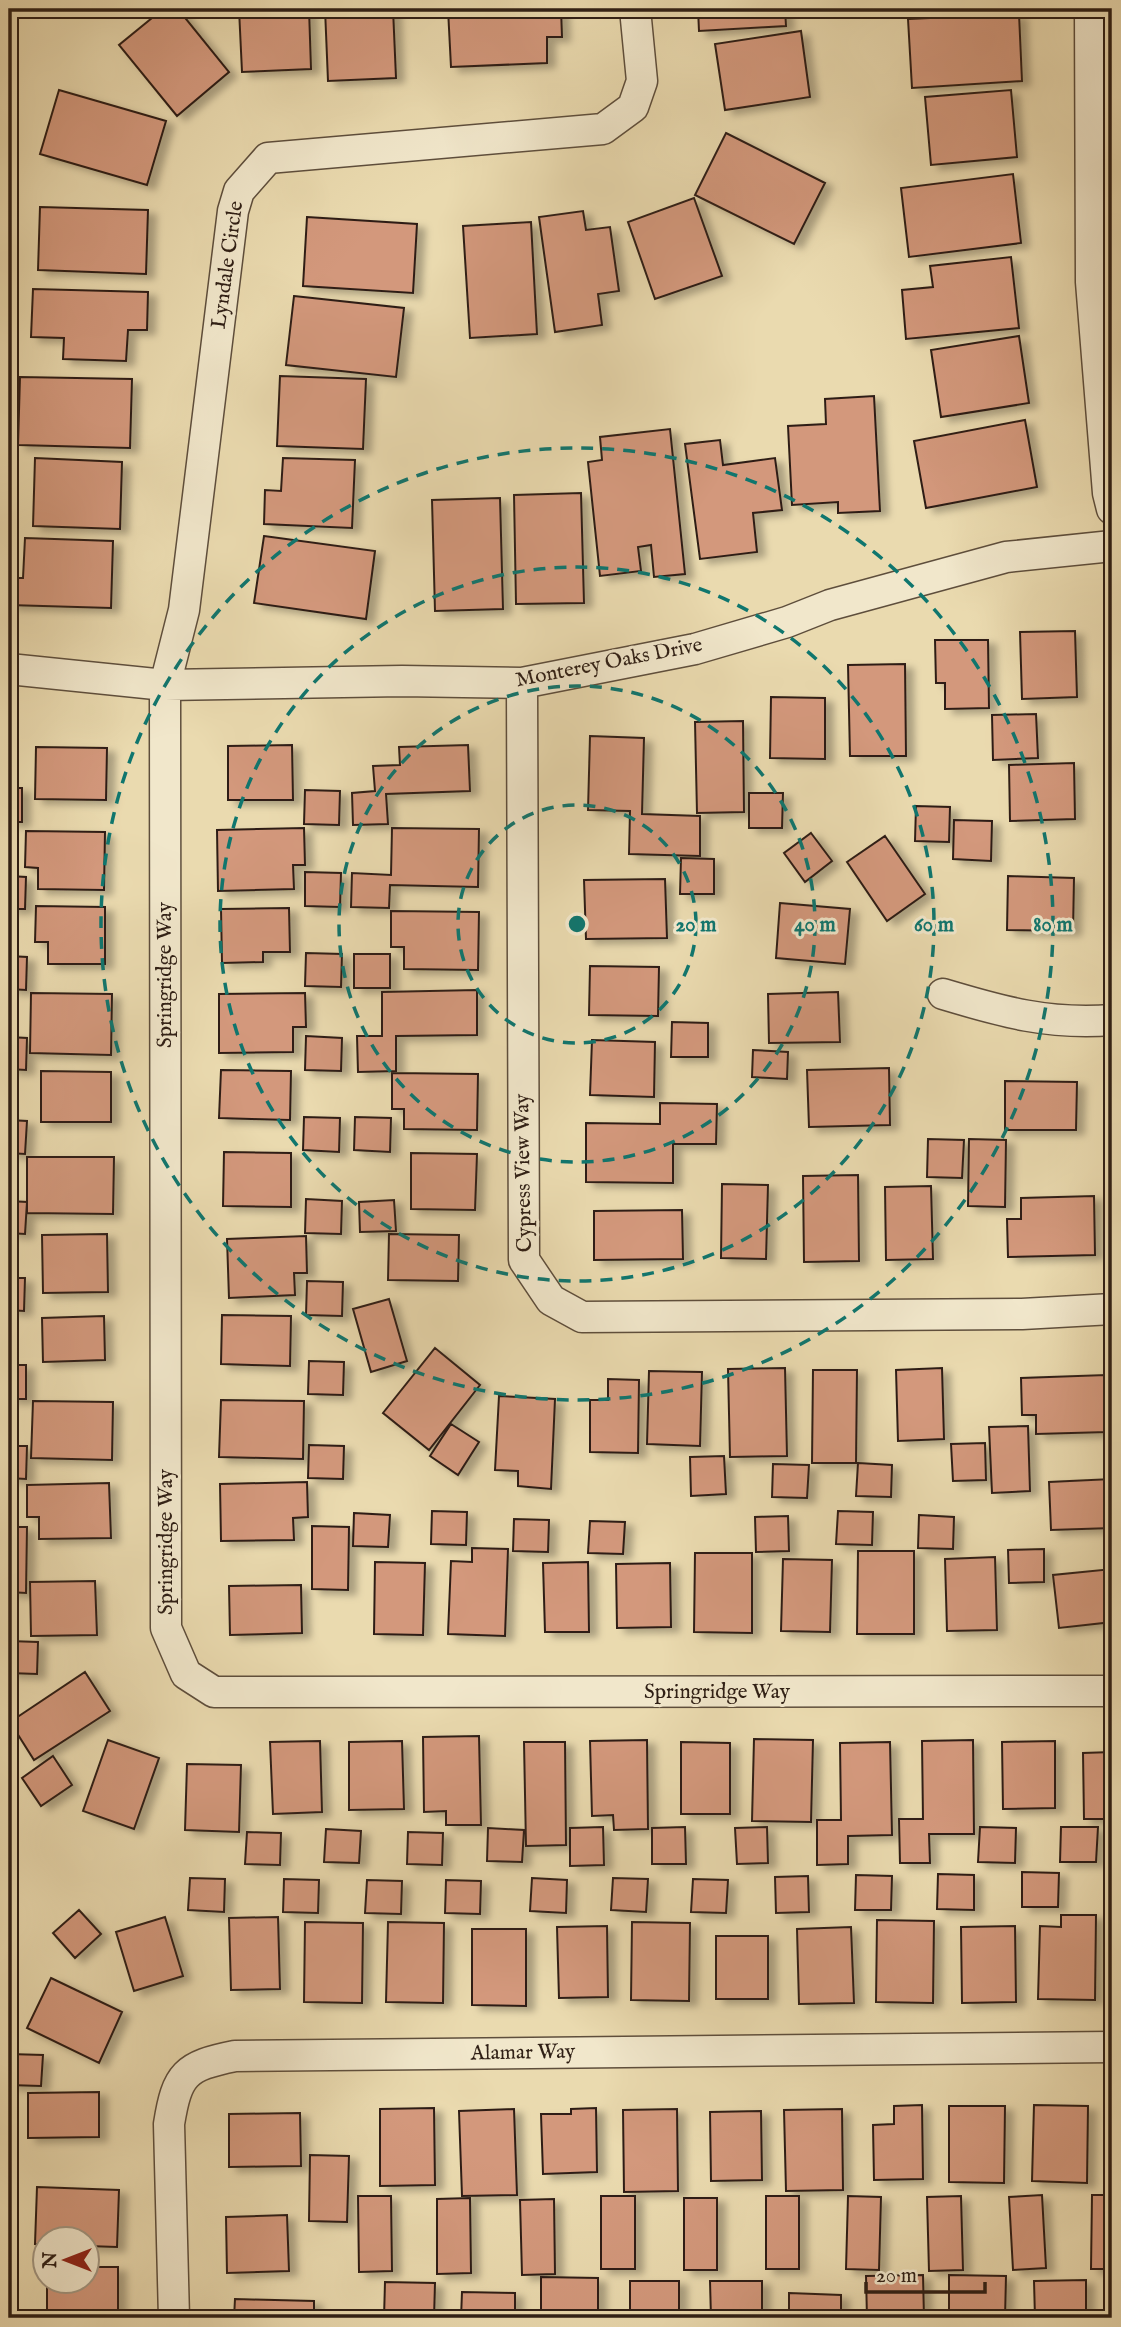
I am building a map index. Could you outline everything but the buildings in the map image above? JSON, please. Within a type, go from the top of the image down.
[{"type":"street","name":"Lyndale Circle","points":[[165,685],[184,610],[233,211],[239,191],[268,158],[603,129],[632,107],[642,81],[635,9]]},
{"type":"street","points":[[1090,9],[1091,282],[1108,493],[1112,509]]},
{"type":"street","name":"Monterey Oaks Drive","points":[[9,668],[165,685],[402,681],[522,683],[695,649],[787,622],[830,605],[1006,557],[1112,546]]},
{"type":"street","name":"Cypress View Way","points":[[522,683],[524,1260],[551,1300],[582,1317],[1022,1314],[1112,1309]]},
{"type":"street","name":"Springridge Way","points":[[165,685],[166,1628],[187,1674],[214,1692],[1112,1691]]},
{"type":"street","points":[[943,994],[1006,1013],[1048,1020],[1112,1020]]},
{"type":"street","name":"Alamar Way","points":[[174,2318],[169,2124],[173,2097],[185,2073],[208,2062],[235,2056],[1112,2047]]}]
